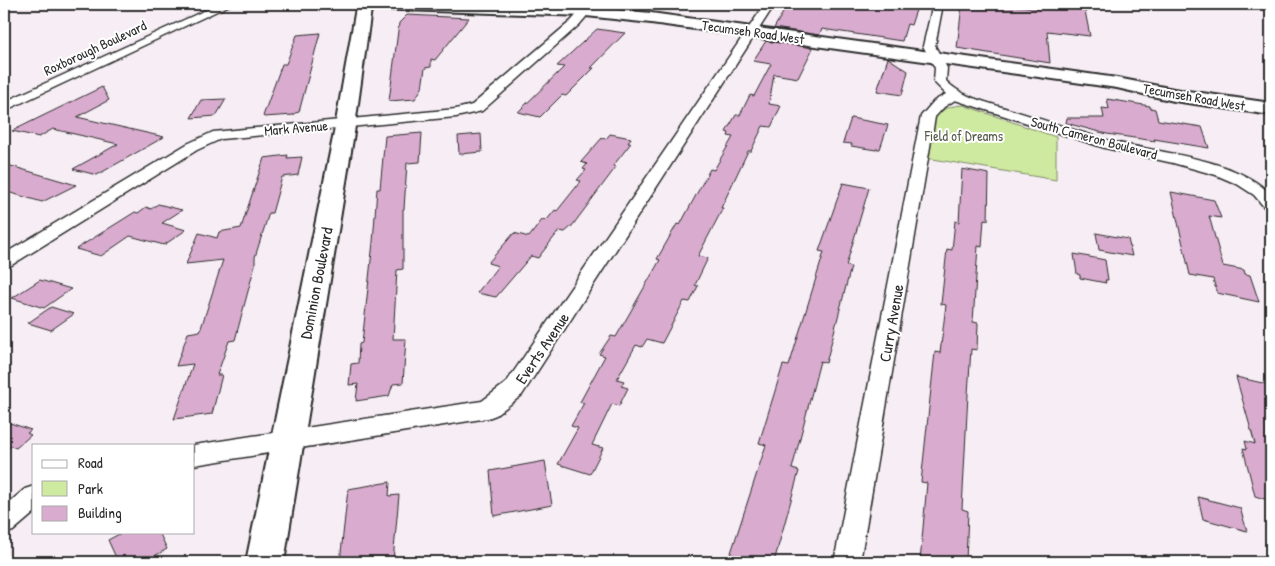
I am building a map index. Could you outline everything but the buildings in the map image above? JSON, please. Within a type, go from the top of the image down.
[{"type":"main road","name":"Tecumseh Road West","points":[[357,4],[586,11],[1117,83],[1174,95],[1271,110]]},
{"type":"main road","name":"Dominion Boulevard","points":[[265,562],[346,123],[364,4]]},
{"type":"main road","name":"Tecumseh Road West","points":[[1117,83],[1172,84],[1271,97]]},
{"type":"street","name":"Roxborough Boulevard","points":[[4,107],[227,4]]},
{"type":"street","points":[[752,32],[770,4]]},
{"type":"street","points":[[938,4],[929,46],[941,68],[940,82],[954,94]]},
{"type":"street","name":"Mark Avenue","points":[[4,262],[192,146],[218,135],[456,113],[477,108],[575,23],[586,11]]},
{"type":"street","name":"Everts Avenue","points":[[195,455],[488,409],[514,390],[752,32]]},
{"type":"street","name":"South Cameron Boulevard","points":[[954,94],[1066,132],[1112,145],[1205,166],[1249,185],[1268,199],[1271,205]]},
{"type":"street","name":"Curry Avenue","points":[[847,562],[928,116],[939,104],[954,94]]},
{"type":"street","points":[[4,523],[32,499]]},
{"type":"green space","name":"Field of Dreams","points":[[963,105],[1056,137],[1056,180],[927,158],[931,129],[937,115],[943,110]]}]
